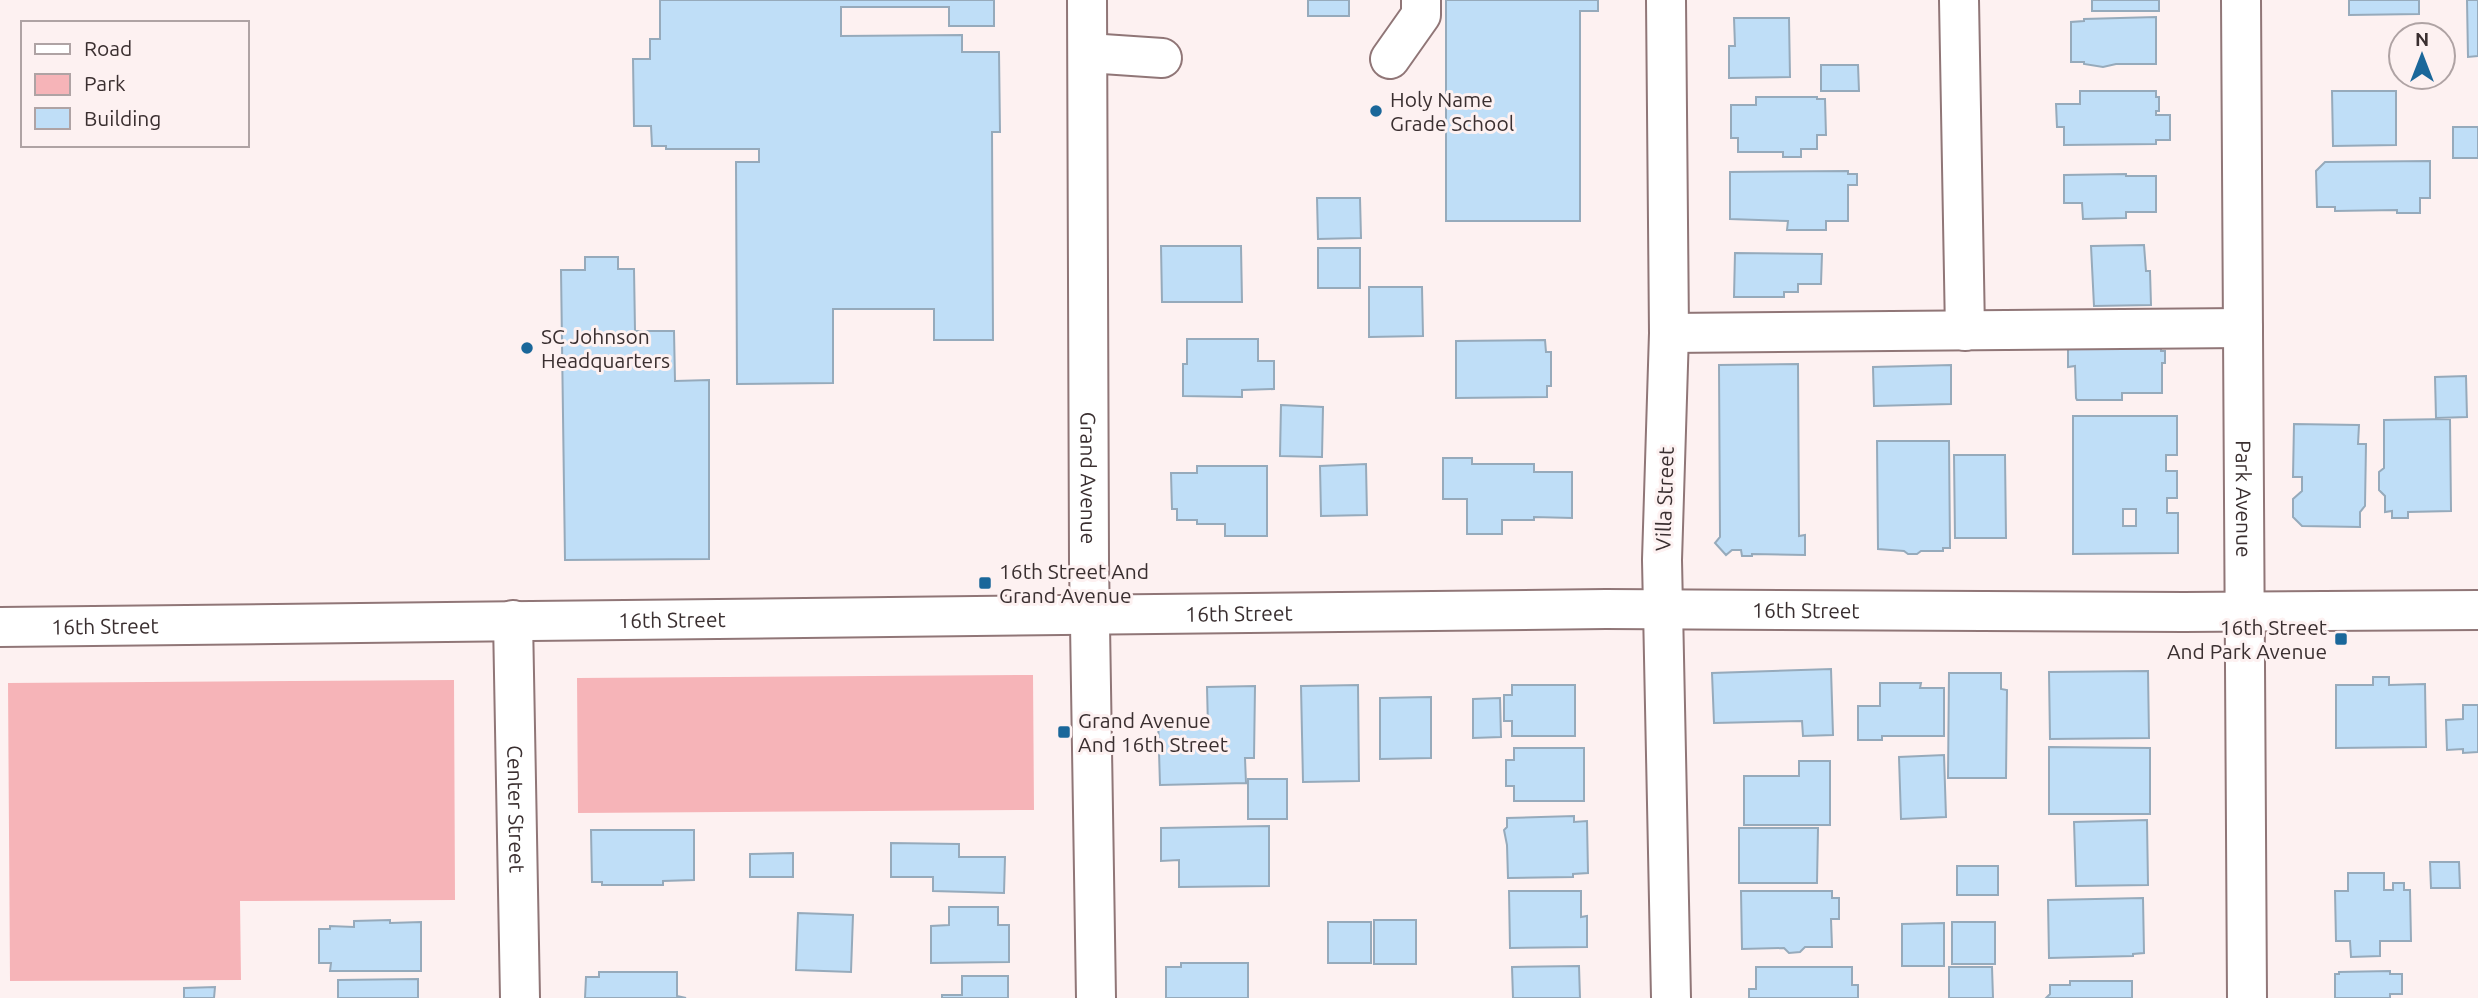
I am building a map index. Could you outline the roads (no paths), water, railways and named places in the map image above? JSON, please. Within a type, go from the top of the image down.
[{"type":"street","name":"Grand Avenue","points":[[1087,0],[1090,616],[1096,998]]},
{"type":"street","points":[[1390,59],[1421,15],[1421,0]]},
{"type":"street","name":"Villa Street","points":[[1666,0],[1669,333],[1662,560],[1671,998]]},
{"type":"street","points":[[1959,0],[1965,331]]},
{"type":"street","name":"Park Avenue","points":[[2241,0],[2247,998]]},
{"type":"street","points":[[1088,53],[1162,58]]},
{"type":"street","points":[[1669,333],[2243,328]]},
{"type":"street","name":"16th Street","points":[[0,627],[1665,609],[2478,610]]},
{"type":"street","name":"Center Street","points":[[513,620],[520,998]]},
{"type":"place","name":"Holy Name Grade School","points":[[1376,111]]},
{"type":"place","name":"SC Johnson Headquarters","points":[[527,348]]},
{"type":"place","name":"16th Street And Grand Avenue","points":[[985,583]]},
{"type":"place","name":"16th Street And Park Avenue","points":[[2341,639]]},
{"type":"place","name":"Grand Avenue And 16th Street","points":[[1064,732]]}]
